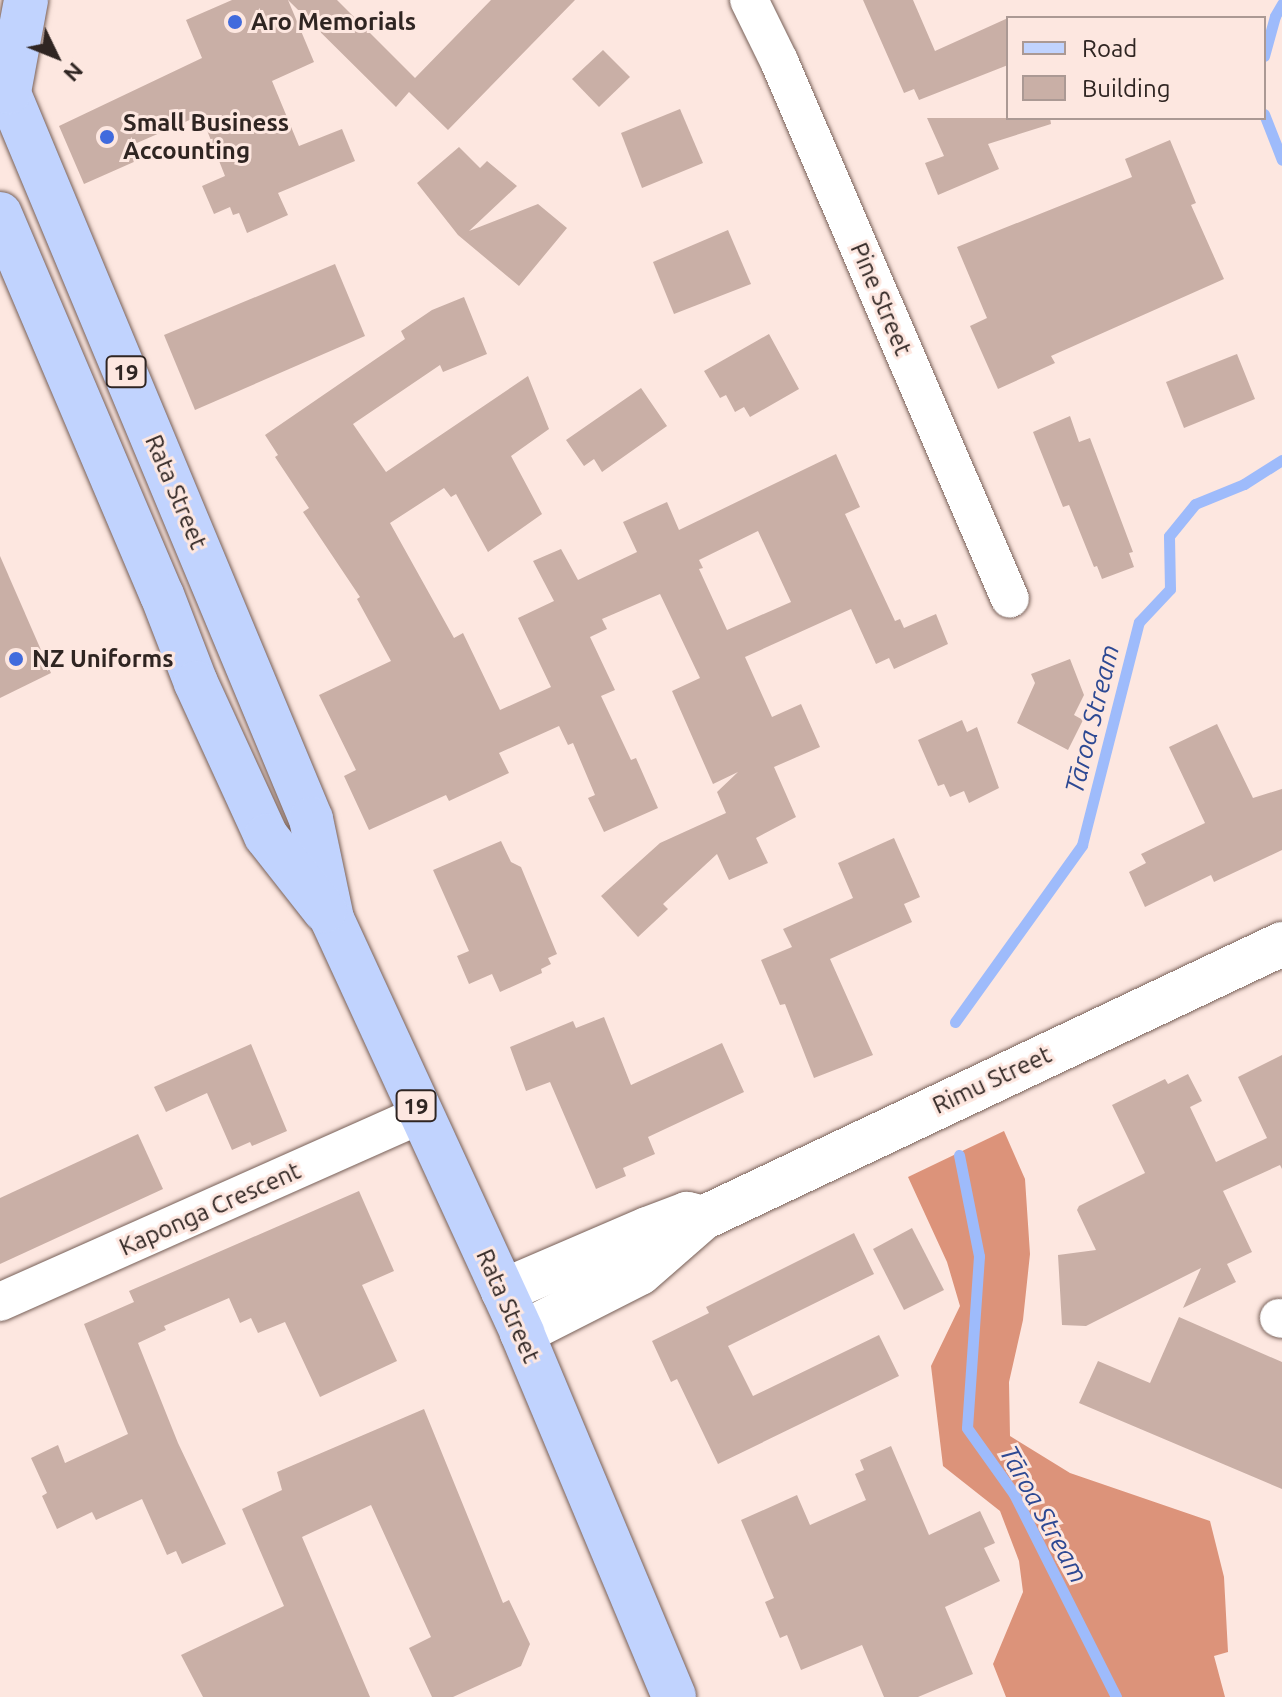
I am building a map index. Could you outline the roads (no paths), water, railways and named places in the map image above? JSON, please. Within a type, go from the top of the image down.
[{"type":"main road","points":[[4,82],[26,0]]},
{"type":"main road","name":"Rata Street","points":[[4,82],[311,819],[332,919],[522,1333],[674,1697]]},
{"type":"main road","name":"Rata Street","points":[[0,214],[162,595],[196,683],[266,836],[332,919]]},
{"type":"street","name":"Pine Street","points":[[749,0],[779,61],[1010,599]]},
{"type":"street","name":"Rimu Street","points":[[522,1333],[640,1273],[703,1218],[1282,944]]},
{"type":"street","name":"Kaponga Crescent","points":[[0,1302],[420,1115]]},
{"type":"street","name":"Rimu Street","points":[[503,1291],[687,1214],[703,1218]]},
{"type":"waterway","name":"Tāroa Stream","points":[[1266,49],[1275,16],[1282,4]]},
{"type":"waterway","name":"Tāroa Stream","points":[[1266,119],[1282,160]]},
{"type":"waterway","name":"Tāroa Stream","points":[[955,1022],[1082,845],[1139,622],[1170,589],[1169,536],[1195,504],[1244,484],[1282,460]]},
{"type":"waterway","name":"Tāroa Stream","points":[[959,1155],[979,1256],[967,1428],[1014,1494],[1116,1697]]},
{"type":"place","name":"Aro Memorials","points":[[235,22]]},
{"type":"place","name":"Small Business Accounting","points":[[107,137]]},
{"type":"place","name":"NZ Uniforms","points":[[16,659]]}]
